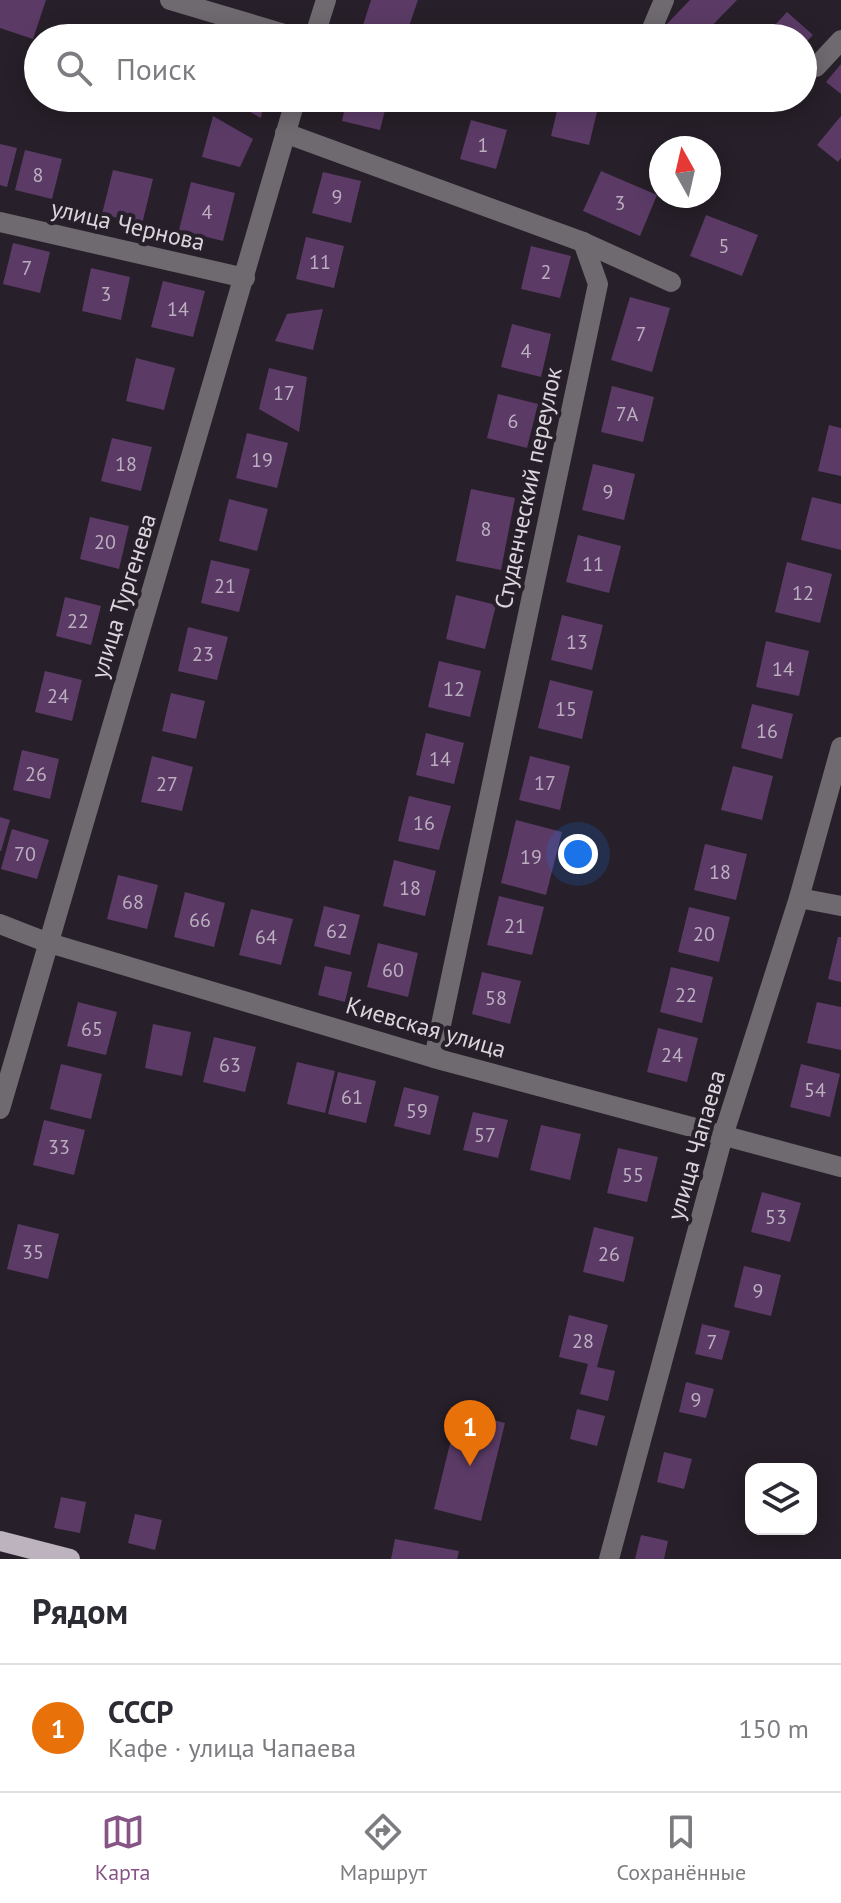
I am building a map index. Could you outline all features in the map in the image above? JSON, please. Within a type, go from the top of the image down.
[{"type":"main road","points":[[0,1541],[70,1559]]},
{"type":"street","points":[[170,0],[251,24]]},
{"type":"street","points":[[318,24],[326,0]]},
{"type":"street","points":[[654,24],[664,0]]},
{"type":"street","points":[[817,66],[841,40]]},
{"type":"street","name":"улица Тургенева","points":[[0,1109],[46,942],[245,278],[292,112]]},
{"type":"street","points":[[285,133],[583,242],[671,282]]},
{"type":"street","name":"улица Чернова","points":[[0,222],[245,278]]},
{"type":"street","name":"Студенческий переулок","points":[[434,1058],[598,284],[583,242]]},
{"type":"street","name":"улица Чапаева","points":[[609,1559],[723,1136],[799,898],[841,747]]},
{"type":"street","points":[[799,898],[841,906]]},
{"type":"street","name":"Киевская улица","points":[[0,924],[46,942],[434,1058],[841,1167]]},
{"type":"building","points":[[0,0],[46,0],[38,24],[24,24],[24,36],[0,28]]},
{"type":"building","points":[[371,0],[418,0],[410,24],[363,24]]},
{"type":"building","points":[[690,0],[737,0],[714,24],[667,24]]},
{"type":"building","points":[[787,12],[801,24],[776,24]]},
{"type":"building","points":[[841,64],[841,94],[826,82]]},
{"type":"building","points":[[344,112],[384,112],[380,130],[342,121]]},
{"type":"building","points":[[557,112],[597,112],[589,145],[551,136]]},
{"type":"building","points":[[213,116],[253,139],[240,167],[202,157]]},
{"type":"building","points":[[841,116],[841,158],[838,162],[817,145]]},
{"type":"building","points":[[471,120],[507,130],[496,169],[460,159]]},
{"type":"building","points":[[0,144],[17,148],[7,187],[0,185]]},
{"type":"building","points":[[25,150],[62,159],[52,199],[15,190]]},
{"type":"building","points":[[113,170],[153,179],[142,224],[102,214]]},
{"type":"building","points":[[601,171],[649,192],[649,208],[652,208],[640,236],[583,211]]},
{"type":"building","points":[[323,172],[361,181],[351,223],[312,213]]},
{"type":"building","points":[[191,182],[235,193],[223,241],[179,230]]},
{"type":"building","points":[[706,215],[758,235],[742,276],[690,256]]},
{"type":"building","points":[[306,237],[344,246],[334,288],[296,279]]},
{"type":"building","points":[[13,243],[50,252],[40,293],[3,284]]},
{"type":"building","points":[[531,246],[571,256],[560,298],[521,289]]},
{"type":"building","points":[[91,268],[130,277],[121,320],[82,311]]},
{"type":"building","points":[[163,281],[205,291],[193,337],[151,327]]},
{"type":"building","points":[[630,297],[670,308],[652,372],[611,360]]},
{"type":"building","points":[[323,309],[313,350],[275,341],[287,314]]},
{"type":"building","points":[[512,324],[551,334],[541,377],[501,367]]},
{"type":"building","points":[[136,358],[175,368],[164,410],[126,401]]},
{"type":"building","points":[[269,368],[307,377],[299,432],[259,409]]},
{"type":"building","points":[[612,386],[654,397],[643,442],[601,432]]},
{"type":"building","points":[[498,394],[538,404],[527,448],[487,438]]},
{"type":"building","points":[[829,425],[841,428],[841,476],[818,471]]},
{"type":"building","points":[[247,433],[288,443],[277,488],[236,478]]},
{"type":"building","points":[[112,438],[152,447],[141,491],[101,481]]},
{"type":"building","points":[[593,464],[635,474],[624,520],[582,510]]},
{"type":"building","points":[[471,489],[515,498],[501,570],[456,561]]},
{"type":"building","points":[[812,497],[841,504],[841,550],[801,540]]},
{"type":"building","points":[[229,499],[268,509],[257,551],[219,541]]},
{"type":"building","points":[[90,517],[129,526],[119,569],[80,559]]},
{"type":"building","points":[[578,535],[621,546],[609,593],[566,582]]},
{"type":"building","points":[[211,560],[250,569],[239,612],[201,603]]},
{"type":"building","points":[[787,562],[832,574],[820,623],[775,612]]},
{"type":"building","points":[[456,595],[496,605],[485,649],[446,639]]},
{"type":"building","points":[[65,597],[101,606],[91,645],[56,636]]},
{"type":"building","points":[[562,615],[603,625],[592,670],[551,660]]},
{"type":"building","points":[[188,627],[228,637],[217,680],[178,671]]},
{"type":"building","points":[[766,641],[809,651],[799,696],[756,687]]},
{"type":"building","points":[[439,661],[481,671],[470,717],[428,707]]},
{"type":"building","points":[[45,671],[82,680],[72,721],[35,712]]},
{"type":"building","points":[[550,680],[593,691],[582,739],[538,728]]},
{"type":"building","points":[[171,693],[205,701],[196,739],[162,731]]},
{"type":"building","points":[[752,704],[793,714],[782,759],[741,748]]},
{"type":"building","points":[[426,733],[464,743],[454,784],[416,775]]},
{"type":"building","points":[[22,750],[59,759],[50,799],[13,790]]},
{"type":"building","points":[[152,756],[193,767],[182,811],[141,802]]},
{"type":"building","points":[[530,756],[570,766],[560,810],[519,800]]},
{"type":"building","points":[[733,766],[773,776],[762,820],[721,810]]},
{"type":"building","points":[[409,796],[451,806],[439,850],[398,841]]},
{"type":"building","points":[[0,817],[10,820],[1,851],[0,851]]},
{"type":"building","points":[[516,820],[562,832],[546,895],[501,883]]},
{"type":"building","points":[[12,829],[49,840],[37,879],[1,869]]},
{"type":"building","points":[[705,844],[747,854],[736,900],[694,890]]},
{"type":"building","points":[[394,860],[436,871],[425,916],[383,906]]},
{"type":"building","points":[[118,875],[158,885],[147,929],[107,919]]},
{"type":"building","points":[[185,892],[225,903],[214,947],[174,937]]},
{"type":"building","points":[[499,896],[544,907],[532,955],[487,945]]},
{"type":"building","points":[[324,906],[360,915],[350,955],[314,946]]},
{"type":"building","points":[[689,907],[730,917],[719,962],[678,952]]},
{"type":"building","points":[[251,909],[293,919],[281,965],[239,955]]},
{"type":"building","points":[[838,937],[841,937],[841,982],[828,979]]},
{"type":"building","points":[[378,943],[418,953],[408,997],[367,987]]},
{"type":"building","points":[[325,966],[352,972],[345,1002],[318,995]]},
{"type":"building","points":[[671,967],[713,977],[702,1023],[660,1012]]},
{"type":"building","points":[[482,972],[521,981],[510,1024],[472,1014]]},
{"type":"building","points":[[78,1002],[117,1012],[106,1055],[67,1046]]},
{"type":"building","points":[[817,1002],[841,1007],[841,1050],[807,1043]]},
{"type":"building","points":[[153,1024],[191,1032],[182,1076],[145,1068]]},
{"type":"building","points":[[658,1028],[698,1038],[687,1082],[647,1072]]},
{"type":"building","points":[[214,1037],[256,1047],[245,1092],[203,1082]]},
{"type":"building","points":[[297,1062],[335,1071],[325,1113],[287,1104]]},
{"type":"building","points":[[61,1064],[102,1074],[91,1119],[50,1109]]},
{"type":"building","points":[[801,1064],[840,1074],[830,1117],[790,1107]]},
{"type":"building","points":[[338,1072],[376,1081],[366,1123],[328,1114]]},
{"type":"building","points":[[404,1087],[439,1096],[430,1135],[394,1126]]},
{"type":"building","points":[[473,1112],[508,1120],[498,1158],[463,1150]]},
{"type":"building","points":[[44,1120],[85,1130],[74,1175],[33,1165]]},
{"type":"building","points":[[541,1125],[581,1134],[570,1180],[530,1170]]},
{"type":"building","points":[[618,1148],[658,1157],[647,1202],[607,1193]]},
{"type":"building","points":[[762,1192],[801,1203],[790,1242],[751,1232]]},
{"type":"building","points":[[18,1224],[59,1234],[48,1279],[7,1269]]},
{"type":"building","points":[[594,1227],[634,1237],[624,1282],[583,1272]]},
{"type":"building","points":[[744,1266],[781,1275],[771,1316],[734,1307]]},
{"type":"building","points":[[569,1315],[608,1325],[597,1367],[615,1371],[608,1401],[580,1394],[588,1364],[559,1357]]},
{"type":"building","points":[[702,1324],[730,1331],[722,1360],[695,1354]]},
{"type":"building","points":[[686,1382],[714,1389],[706,1418],[679,1412]]},
{"type":"building","points":[[577,1409],[605,1416],[597,1446],[570,1439]]},
{"type":"building","points":[[458,1411],[505,1423],[481,1521],[434,1509]]},
{"type":"building","points":[[664,1452],[692,1459],[684,1489],[657,1482]]},
{"type":"building","points":[[61,1497],[86,1502],[80,1533],[54,1528]]},
{"type":"building","points":[[135,1514],[162,1520],[155,1550],[128,1543]]},
{"type":"building","points":[[641,1535],[668,1541],[664,1559],[635,1559]]},
{"type":"building","points":[[395,1539],[459,1551],[457,1559],[391,1559]]},
{"type":"place","name":"СССР","points":[[470,1466]]}]
